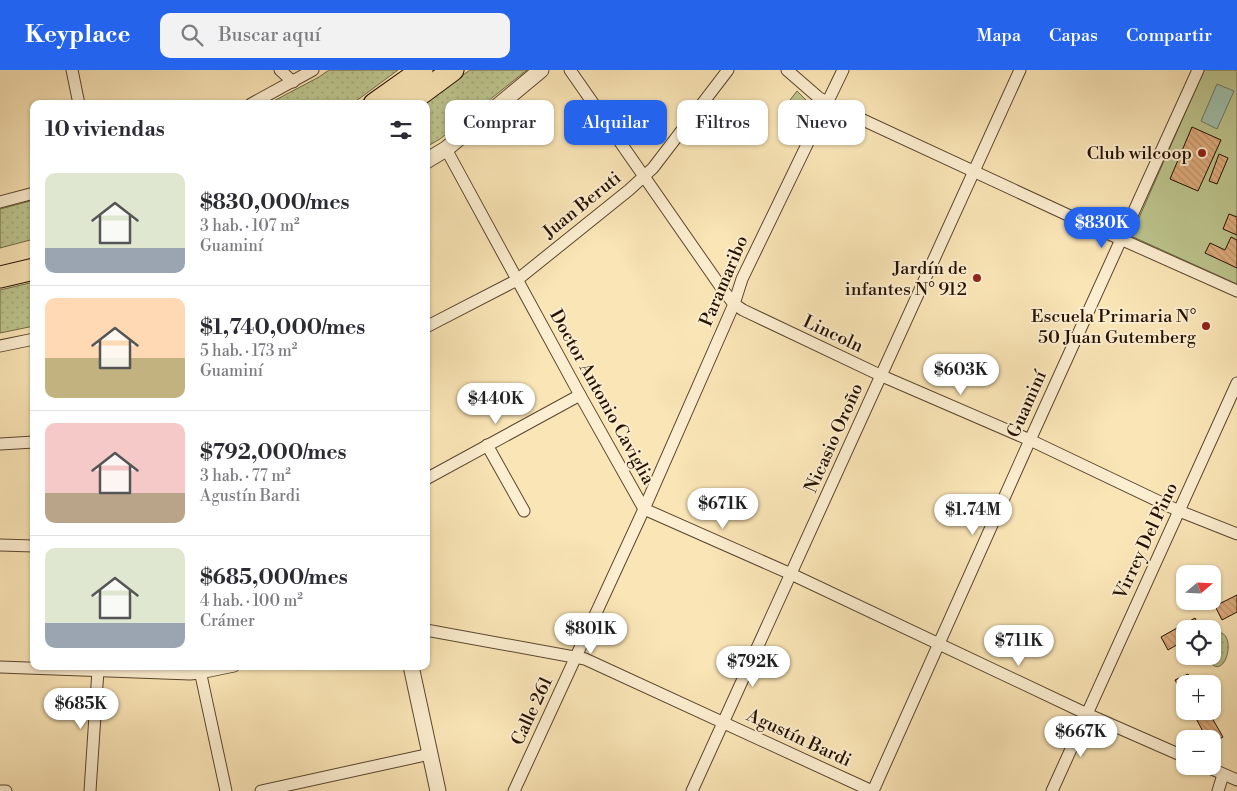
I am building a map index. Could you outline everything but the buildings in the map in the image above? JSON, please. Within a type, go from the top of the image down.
[{"type":"highway","points":[[380,100],[422,70]]},
{"type":"highway","points":[[412,100],[453,70]]},
{"type":"highway","points":[[0,263],[30,256]]},
{"type":"highway","points":[[0,277],[30,270]]},
{"type":"street","points":[[72,70],[78,100]]},
{"type":"street","points":[[280,70],[293,82]]},
{"type":"street","points":[[259,100],[313,70]]},
{"type":"street","points":[[430,159],[446,149],[540,70]]},
{"type":"street","name":"Lincoln","points":[[570,70],[734,304],[757,318],[882,376],[1030,440],[1179,511],[1237,534]]},
{"type":"street","name":"Juan Beruti","points":[[430,325],[517,280],[644,176],[653,168],[728,70]]},
{"type":"street","points":[[787,70],[824,100]]},
{"type":"street","name":"Paramaribo","points":[[829,100],[843,70]]},
{"type":"street","name":"Nicasio Oroño","points":[[692,791],[1020,70]]},
{"type":"street","name":"Guaminí","points":[[872,791],[1198,70]]},
{"type":"street","points":[[865,120],[1237,291]]},
{"type":"street","name":"Paramaribo","points":[[644,509],[734,304],[742,279],[807,145]]},
{"type":"street","name":"Doctor Antonio Caviglia","points":[[446,149],[644,509],[791,574],[1087,714],[1176,753]]},
{"type":"street","points":[[0,202],[30,194]]},
{"type":"street","points":[[0,346],[30,340]]},
{"type":"street","name":"Virrey Del Pino","points":[[1052,791],[1237,383]]},
{"type":"street","points":[[430,477],[580,395]]},
{"type":"street","points":[[0,444],[30,442]]},
{"type":"street","points":[[486,445],[524,511]]},
{"type":"street","name":"Calle 261","points":[[514,791],[644,509]]},
{"type":"street","points":[[0,545],[30,546]]},
{"type":"street","name":"Agustín Bardi","points":[[430,631],[576,656],[872,791]]},
{"type":"street","points":[[0,667],[30,668]]},
{"type":"street","points":[[90,791],[98,670],[200,670],[226,791]]},
{"type":"street","points":[[412,670],[438,791]]},
{"type":"street","points":[[261,791],[430,754]]},
{"type":"street","points":[[1218,791],[1223,774],[1237,780]]},
{"type":"street","points":[[0,791],[6,791]]},
{"type":"green space","points":[[329,70],[398,70],[357,100],[276,100]]},
{"type":"green space","points":[[470,70],[527,70],[489,100],[445,100],[445,135],[430,145],[430,100]]},
{"type":"green space","name":"Club wilcoop","points":[[1204,70],[1237,70],[1237,284],[1131,236]]},
{"type":"green space","points":[[797,91],[806,100],[790,100]]},
{"type":"green space","points":[[30,201],[30,240],[0,248],[0,209]]},
{"type":"green space","points":[[30,283],[30,327],[0,333],[0,290]]},
{"type":"green space","points":[[1221,633],[1226,638],[1228,652],[1226,659],[1221,665]]},
{"type":"shaded area","points":[[1217,84],[1234,91],[1217,129],[1201,121]]},
{"type":"place","name":"Club wilcoop","points":[[1202,153]]},
{"type":"place","name":"Jardín de infantes N° 912","points":[[977,278]]},
{"type":"place","name":"Escuela Primaria N° 50 Juan Gutemberg","points":[[1206,326]]}]
